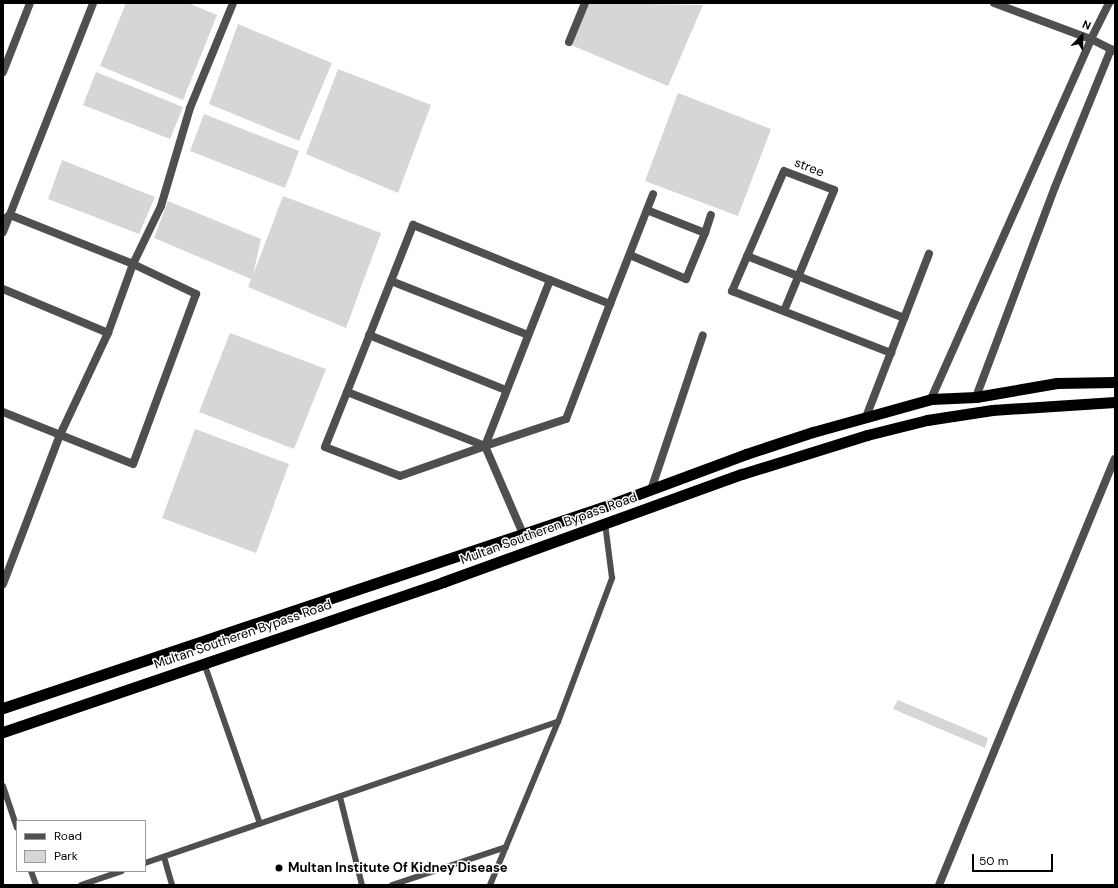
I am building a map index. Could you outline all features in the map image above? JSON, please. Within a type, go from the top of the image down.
[{"type":"highway","name":"Multan Southeren Bypass Road","points":[[3,708],[523,534],[651,490],[746,454],[866,417],[931,399],[976,397],[1057,384],[1115,382]]},
{"type":"highway","name":"Multan Southeren Bypass Road","points":[[3,732],[742,474],[867,435],[927,420],[992,410],[1115,402]]},
{"type":"street","points":[[3,72],[30,3]]},
{"type":"street","points":[[3,232],[6,217],[93,3]]},
{"type":"street","points":[[3,584],[60,435],[108,333],[133,264],[161,206],[190,108],[233,3]]},
{"type":"street","points":[[569,42],[585,3]]},
{"type":"street","points":[[976,397],[1054,188],[1113,50],[1091,39],[994,3]]},
{"type":"street","points":[[931,399],[1091,39],[1109,3]]},
{"type":"street","name":"stree","points":[[784,311],[834,190],[784,171],[732,291],[784,311],[891,352]]},
{"type":"street","points":[[610,304],[413,225],[325,447],[400,476],[566,419],[653,194]]},
{"type":"street","points":[[647,210],[705,233]]},
{"type":"street","points":[[630,255],[686,279],[711,215]]},
{"type":"street","points":[[3,412],[133,464],[196,294],[133,264],[6,217]]},
{"type":"street","points":[[866,417],[929,254]]},
{"type":"street","points":[[747,256],[798,278],[904,318]]},
{"type":"street","points":[[484,446],[550,280]]},
{"type":"street","points":[[391,281],[528,335]]},
{"type":"street","points":[[3,289],[108,333]]},
{"type":"street","points":[[369,335],[506,390]]},
{"type":"street","points":[[651,490],[702,335]]},
{"type":"street","points":[[347,392],[484,446],[523,534]]},
{"type":"street","points":[[939,885],[1115,458]]},
{"type":"lane","points":[[490,885],[558,722],[612,578],[605,523]]},
{"type":"lane","points":[[204,663],[260,824]]},
{"type":"lane","points":[[146,863],[558,722]]},
{"type":"lane","points":[[3,786],[16,825]]},
{"type":"lane","points":[[340,797],[362,885]]},
{"type":"lane","points":[[392,885],[506,847]]},
{"type":"lane","points":[[164,856],[172,885]]},
{"type":"lane","points":[[31,872],[36,885]]},
{"type":"lane","points":[[81,885],[119,872]]},
{"type":"green space","points":[[126,3],[188,3],[217,15],[183,100],[100,66]]},
{"type":"green space","points":[[588,3],[703,5],[668,86],[571,45]]},
{"type":"green space","points":[[238,24],[332,63],[299,141],[209,104]]},
{"type":"green space","points":[[338,69],[431,105],[398,193],[306,154]]},
{"type":"green space","points":[[96,72],[183,107],[170,139],[83,105]]},
{"type":"green space","points":[[678,93],[771,129],[738,216],[645,181]]},
{"type":"green space","points":[[204,114],[299,151],[285,188],[190,151]]},
{"type":"green space","points":[[62,160],[155,197],[139,234],[48,199]]},
{"type":"green space","points":[[283,196],[381,233],[346,328],[248,287],[251,279],[154,238],[168,201],[261,239],[253,275]]},
{"type":"green space","points":[[230,333],[326,369],[294,449],[199,412]]},
{"type":"green space","points":[[195,429],[289,464],[256,553],[162,518]]},
{"type":"green space","points":[[898,700],[988,738],[985,748],[893,709]]},
{"type":"place","name":"Multan Institute Of Kidney Disease","points":[[279,868]]}]
